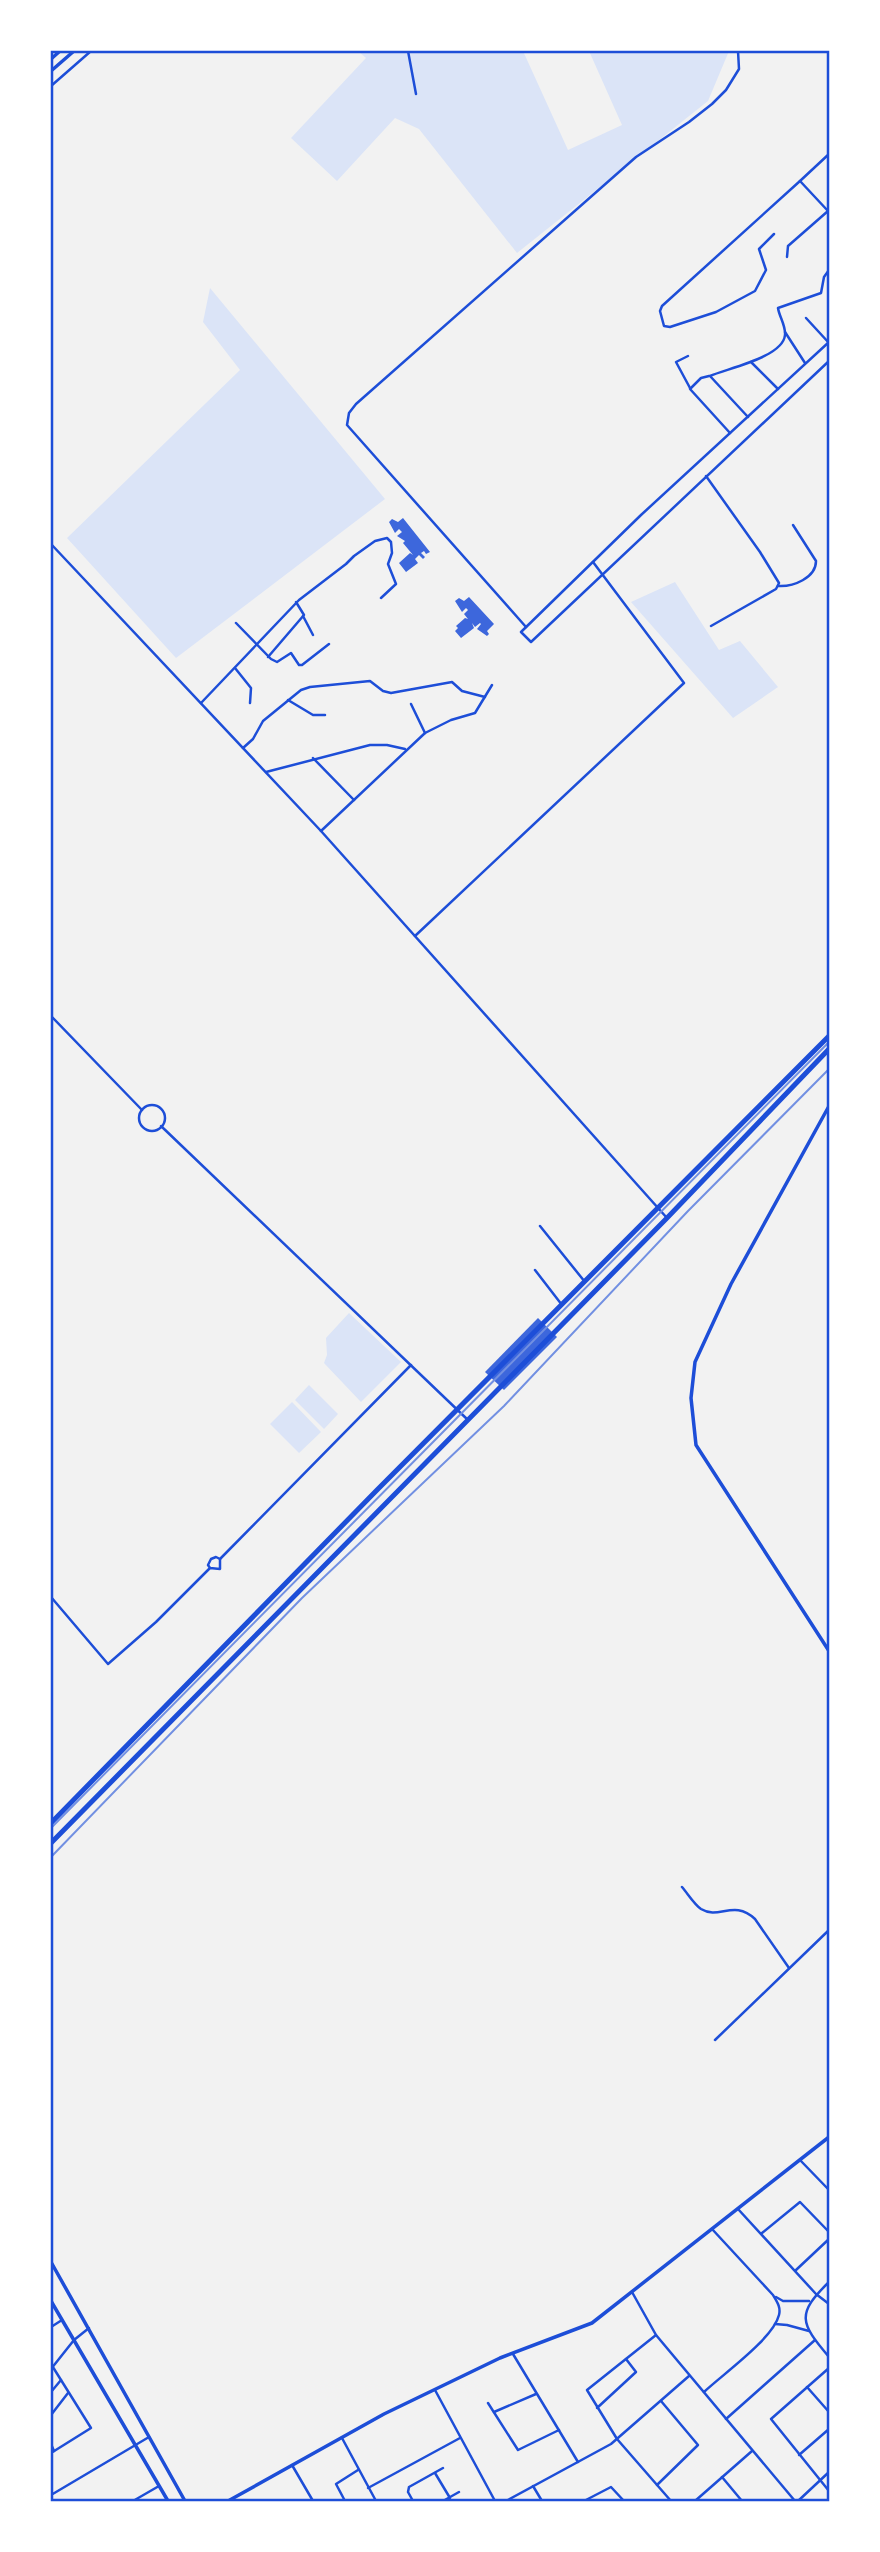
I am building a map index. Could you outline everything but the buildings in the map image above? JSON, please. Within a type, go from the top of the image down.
[{"type":"highway","points":[[51,1821],[829,1036]]},
{"type":"highway","points":[[51,1843],[828,1052]]},
{"type":"highway","points":[[142,1730],[153,1740]]},
{"type":"street","points":[[51,51],[53,57],[60,51]]},
{"type":"street","points":[[51,71],[74,51]]},
{"type":"street","points":[[51,86],[91,51]]},
{"type":"street","points":[[408,51],[415,94]]},
{"type":"street","points":[[526,627],[347,425],[348,417],[356,404],[630,162],[712,104],[726,90],[739,69],[741,63],[738,51]]},
{"type":"street","points":[[774,234],[759,249],[766,270],[756,290],[716,312],[670,327],[664,326],[660,311],[662,306],[829,154]]},
{"type":"street","points":[[787,257],[788,246],[828,210],[800,181]]},
{"type":"street","points":[[806,363],[785,332],[778,308],[821,293],[824,277],[829,270]]},
{"type":"street","points":[[806,318],[829,342],[521,632],[531,642],[829,362]]},
{"type":"street","points":[[690,388],[701,378],[775,351],[785,332]]},
{"type":"street","points":[[688,356],[676,362],[690,388],[730,433]]},
{"type":"street","points":[[750,361],[778,389]]},
{"type":"street","points":[[710,376],[748,417]]},
{"type":"street","points":[[706,476],[760,552],[779,583],[778,586]]},
{"type":"street","points":[[711,626],[778,586],[792,585],[812,573],[816,568],[816,561],[793,525]]},
{"type":"street","points":[[201,704],[296,602],[375,541],[387,538],[391,542],[388,568],[396,584],[382,598]]},
{"type":"street","points":[[51,544],[321,831],[667,1218]]},
{"type":"street","points":[[415,936],[684,683],[593,562]]},
{"type":"street","points":[[296,602],[303,611],[313,635]]},
{"type":"street","points":[[268,657],[303,616]]},
{"type":"street","points":[[236,623],[268,657],[279,662],[291,653],[301,666],[329,644]]},
{"type":"street","points":[[234,668],[251,688],[250,703]]},
{"type":"street","points":[[243,748],[253,739],[263,721],[306,688],[373,681],[383,691],[391,693],[452,682],[462,691],[485,697]]},
{"type":"street","points":[[321,831],[425,733],[451,720],[475,713],[492,685]]},
{"type":"street","points":[[288,700],[310,714],[325,715]]},
{"type":"street","points":[[411,704],[425,733]]},
{"type":"street","points":[[266,772],[374,744],[407,749]]},
{"type":"street","points":[[313,758],[354,800]]},
{"type":"street","points":[[51,1016],[142,1110]]},
{"type":"street","points":[[151,1105],[160,1108],[164,1117],[161,1126],[153,1131],[143,1128],[139,1119],[142,1110],[151,1105]]},
{"type":"street","points":[[829,1106],[731,1284],[695,1362],[691,1398],[696,1445],[829,1651]]},
{"type":"street","points":[[161,1126],[468,1420]]},
{"type":"street","points":[[540,1226],[585,1282]]},
{"type":"street","points":[[535,1270],[562,1305]]},
{"type":"street","points":[[51,1597],[108,1664],[210,1569],[219,1569],[220,1559],[411,1365]]},
{"type":"street","points":[[210,1569],[208,1564],[211,1559],[220,1559]]},
{"type":"street","points":[[682,1887],[698,1907],[705,1911],[738,1909],[749,1913],[789,1969]]},
{"type":"street","points":[[715,2040],[829,1930]]},
{"type":"street","points":[[228,2501],[384,2414],[435,2389],[512,2353],[592,2323],[827,2139],[829,2145]]},
{"type":"street","points":[[800,2160],[829,2190]]},
{"type":"street","points":[[761,2233],[800,2202],[829,2232]]},
{"type":"street","points":[[738,2209],[816,2294],[829,2304]]},
{"type":"street","points":[[704,2392],[760,2343],[780,2314],[773,2295],[712,2229]]},
{"type":"street","points":[[796,2270],[829,2239]]},
{"type":"street","points":[[51,2262],[185,2501]]},
{"type":"street","points":[[829,2282],[810,2301],[806,2321],[809,2331],[829,2357]]},
{"type":"street","points":[[632,2292],[656,2335],[796,2501],[829,2472]]},
{"type":"street","points":[[773,2295],[783,2301],[810,2301]]},
{"type":"street","points":[[51,2301],[168,2501]]},
{"type":"street","points":[[51,2327],[62,2320]]},
{"type":"street","points":[[775,2324],[809,2331]]},
{"type":"street","points":[[51,2444],[53,2452],[91,2428],[51,2367],[74,2340],[89,2328]]},
{"type":"street","points":[[656,2335],[589,2387],[588,2395],[617,2439],[671,2501]]},
{"type":"street","points":[[726,2419],[815,2340]]},
{"type":"street","points":[[512,2353],[578,2462]]},
{"type":"street","points":[[597,2407],[636,2372],[626,2359]]},
{"type":"street","points":[[829,2368],[771,2419],[829,2491]]},
{"type":"street","points":[[506,2501],[617,2439],[690,2376]]},
{"type":"street","points":[[51,2392],[61,2380]]},
{"type":"street","points":[[807,2387],[829,2412]]},
{"type":"street","points":[[435,2389],[495,2501]]},
{"type":"street","points":[[51,2415],[68,2392]]},
{"type":"street","points":[[494,2412],[537,2393]]},
{"type":"street","points":[[657,2484],[698,2445],[661,2401]]},
{"type":"street","points":[[488,2403],[518,2450],[559,2430]]},
{"type":"street","points":[[800,2455],[829,2428]]},
{"type":"street","points":[[51,2495],[149,2437]]},
{"type":"street","points":[[342,2438],[376,2501]]},
{"type":"street","points":[[368,2488],[460,2438]]},
{"type":"street","points":[[695,2501],[752,2451]]},
{"type":"street","points":[[292,2465],[313,2501]]},
{"type":"street","points":[[413,2501],[408,2489],[443,2468]]},
{"type":"street","points":[[345,2501],[336,2484],[358,2470]]},
{"type":"street","points":[[435,2473],[450,2498]]},
{"type":"street","points":[[722,2477],[742,2501]]},
{"type":"street","points":[[133,2501],[159,2486]]},
{"type":"street","points":[[533,2486],[542,2501]]},
{"type":"street","points":[[584,2501],[611,2487],[624,2501]]},
{"type":"street","points":[[443,2501],[459,2492]]},
{"type":"shaded area","points":[[358,51],[523,51],[568,150],[622,125],[589,51],[729,51],[708,101],[517,253],[419,129],[395,118],[337,181],[291,138],[366,58]]},
{"type":"shaded area","points":[[210,288],[385,499],[176,658],[67,538],[240,370],[203,322]]},
{"type":"shaded area","points":[[675,582],[719,650],[740,641],[778,687],[733,718],[631,602]]},
{"type":"shaded area","points":[[349,1313],[401,1362],[361,1402],[324,1363],[327,1355],[326,1338]]},
{"type":"shaded area","points":[[309,1385],[338,1414],[324,1429],[295,1400]]},
{"type":"shaded area","points":[[292,1402],[321,1432],[299,1453],[270,1424]]},
{"type":"railway","points":[[51,1828],[829,1042]]},
{"type":"railway","points":[[51,1857],[302,1598],[504,1406],[688,1211],[829,1069]]}]
